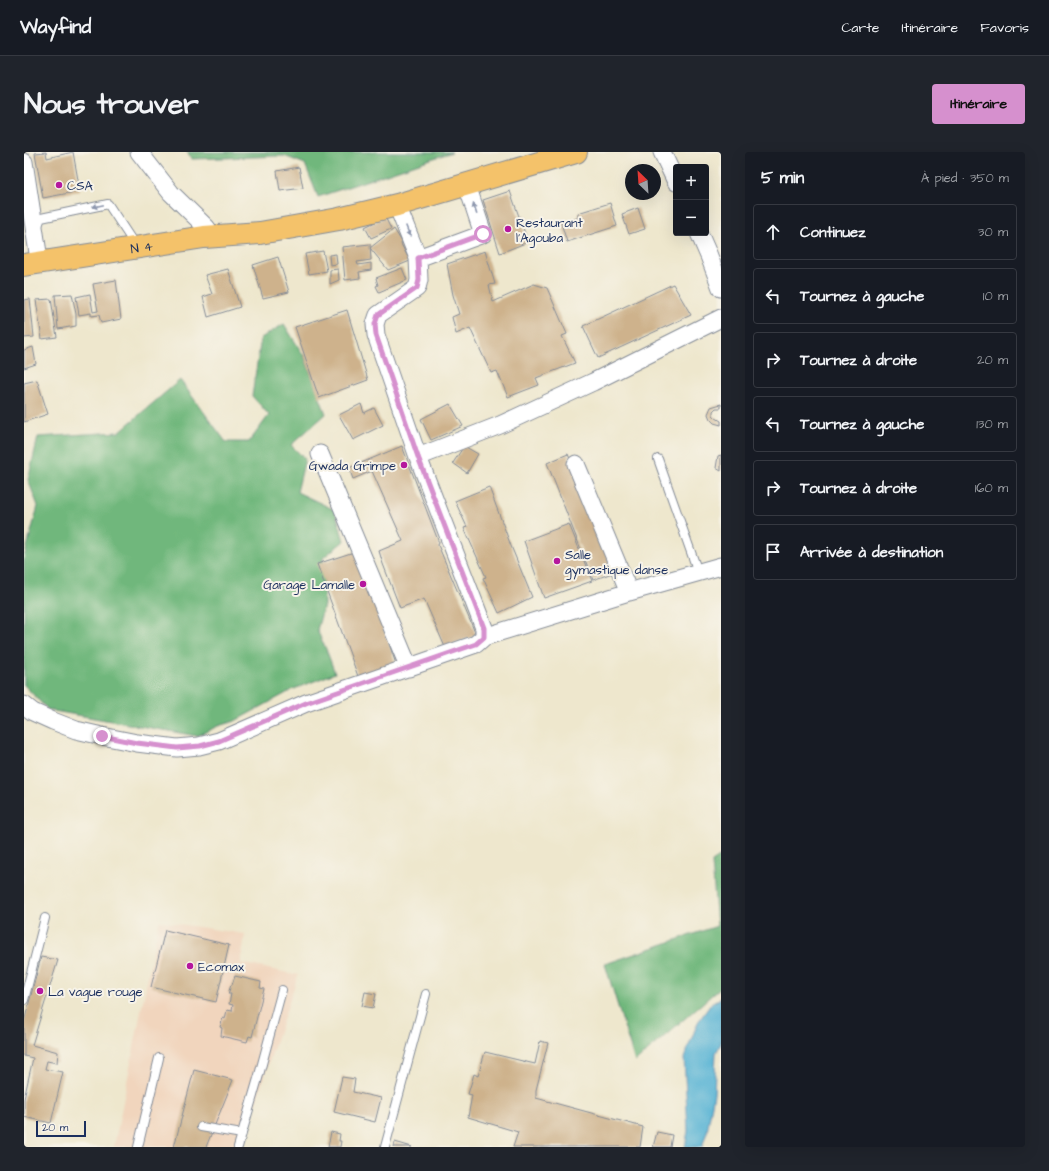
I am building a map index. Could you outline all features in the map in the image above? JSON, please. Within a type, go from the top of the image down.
[{"type":"highway","name":"N 4","points":[[30,252],[131,240],[257,219],[395,200],[466,181],[559,152]]},
{"type":"highway","name":"N 4","points":[[30,252],[260,233],[339,219],[397,205],[576,152]]},
{"type":"street","points":[[139,152],[170,193],[207,228]]},
{"type":"street","points":[[662,152],[673,176]]},
{"type":"street","points":[[24,162],[30,252]]},
{"type":"street","points":[[418,258],[483,234],[467,185]]},
{"type":"street","points":[[397,205],[418,258],[419,280],[417,288],[378,315],[375,324],[376,335],[418,457],[484,628],[484,637]]},
{"type":"street","points":[[700,236],[721,288]]},
{"type":"street","points":[[418,457],[500,424],[593,382],[721,318]]},
{"type":"street","points":[[320,454],[409,668]]},
{"type":"street","points":[[576,464],[630,592]]},
{"type":"street","points":[[24,705],[33,712],[76,730],[137,743],[177,748],[200,746],[219,741],[306,703],[476,644],[484,637],[630,592],[721,566]]},
{"type":"lane","points":[[30,252],[41,218],[108,204],[131,240]]},
{"type":"lane","points":[[658,460],[698,572]]},
{"type":"lane","points":[[24,1000],[45,918]]},
{"type":"lane","points":[[238,1147],[282,990]]},
{"type":"lane","points":[[385,1147],[426,994]]},
{"type":"lane","points":[[138,1147],[159,1058]]},
{"type":"lane","points":[[201,1127],[242,1134]]},
{"type":"shaded area","points":[[159,921],[245,934],[241,963],[298,975],[241,1147],[114,1147]]},
{"type":"green space","points":[[187,152],[452,152],[318,197],[305,164],[284,156],[192,159]]},
{"type":"green space","points":[[284,324],[304,356],[326,414],[291,445],[305,459],[297,492],[335,510],[344,541],[323,558],[324,605],[317,630],[335,673],[294,689],[235,721],[218,726],[197,736],[48,710],[24,685],[24,558],[38,506],[28,480],[38,437],[119,432],[180,380],[226,442],[249,442],[269,415],[252,396],[261,338]]},
{"type":"green space","points":[[721,856],[721,987],[635,1062],[605,964],[717,926],[712,862]]},
{"type":"water","points":[[721,998],[721,1043],[716,1053],[714,1094],[707,1132],[702,1147],[685,1147],[688,1131],[684,1058],[698,1022],[711,1004]]},
{"type":"building","points":[[46,152],[47,158],[73,152],[80,191],[43,198],[35,153]]},
{"type":"building","points":[[299,167],[303,188],[280,191],[277,171]]},
{"type":"building","name":"Restaurant l'Agouba","points":[[510,191],[528,242],[500,253],[483,200]]},
{"type":"building","points":[[610,203],[617,226],[567,242],[561,223],[578,218],[578,213]]},
{"type":"building","points":[[638,208],[645,229],[629,234],[622,214]]},
{"type":"building","points":[[385,217],[391,229],[371,238],[365,227]]},
{"type":"building","points":[[394,229],[402,242],[401,244],[410,261],[388,270],[370,248]]},
{"type":"building","points":[[370,244],[371,260],[357,262],[358,265],[371,263],[371,270],[359,272],[360,278],[345,280],[342,247]]},
{"type":"building","points":[[323,251],[327,271],[309,274],[305,254]]},
{"type":"building","points":[[485,251],[495,284],[489,285],[493,302],[534,284],[547,288],[567,334],[562,336],[575,363],[536,378],[539,385],[508,397],[497,371],[491,373],[470,328],[456,334],[452,317],[459,314],[453,295],[447,264]]},
{"type":"building","points":[[336,254],[337,264],[330,265],[329,255]]},
{"type":"building","points":[[278,257],[289,292],[263,298],[253,265]]},
{"type":"building","points":[[402,268],[407,280],[379,292],[376,286],[378,285],[376,278]]},
{"type":"building","points":[[228,269],[240,307],[208,317],[203,297],[212,294],[205,275]]},
{"type":"building","points":[[338,269],[339,280],[330,284],[330,270]]},
{"type":"building","points":[[116,280],[121,319],[101,323],[99,315],[91,316],[91,313],[79,315],[76,297],[90,294],[93,312],[98,311],[93,284]]},
{"type":"building","points":[[673,284],[691,315],[598,358],[583,326]]},
{"type":"building","points":[[72,294],[76,314],[76,326],[58,329],[55,295]]},
{"type":"building","points":[[30,299],[34,337],[24,338],[24,300]]},
{"type":"building","points":[[51,299],[57,337],[42,339],[36,300]]},
{"type":"building","points":[[347,310],[368,380],[319,398],[295,327]]},
{"type":"building","points":[[33,347],[36,364],[24,368],[24,350]]},
{"type":"building","points":[[37,380],[48,414],[24,422],[24,383]]},
{"type":"building","points":[[361,404],[364,413],[374,408],[383,425],[353,440],[339,415]]},
{"type":"building","points":[[450,404],[463,426],[431,440],[421,419]]},
{"type":"building","points":[[721,404],[721,408],[716,408],[713,411],[713,415],[721,421],[721,425],[714,423],[708,414],[711,407]]},
{"type":"building","points":[[402,446],[439,543],[438,545],[476,635],[445,647],[424,599],[400,608],[379,551],[403,541],[372,471],[353,479],[349,468]]},
{"type":"building","points":[[464,446],[478,454],[467,473],[453,463]]},
{"type":"building","points":[[568,454],[615,572],[593,580],[547,463]]},
{"type":"building","points":[[721,455],[721,471],[716,468],[718,456]]},
{"type":"building","points":[[489,487],[532,597],[499,613],[483,578],[486,577],[464,528],[467,527],[455,501]]},
{"type":"building","name":"Salle gymastique danse","points":[[569,524],[592,581],[544,598],[524,541]]},
{"type":"building","points":[[357,551],[396,664],[359,679],[317,564]]},
{"type":"building","name":"Ecomax","points":[[165,930],[229,945],[216,1002],[151,987]]},
{"type":"building","points":[[41,957],[58,960],[32,1045],[58,1052],[57,1063],[47,1061],[45,1069],[63,1072],[51,1123],[24,1117],[24,1099],[33,1058],[24,1056],[24,1022]]},
{"type":"building","points":[[235,976],[261,982],[260,988],[264,989],[252,1037],[249,1036],[247,1042],[221,1036],[222,1028],[220,1027],[223,1018],[225,1019],[227,1010],[232,1011],[233,1005],[229,1004],[231,994],[228,994]]},
{"type":"building","points":[[365,992],[376,994],[373,1008],[362,1006]]},
{"type":"building","points":[[540,1041],[548,1043],[536,1090],[536,1098],[643,1127],[640,1147],[513,1147],[518,1132],[468,1117],[472,1095],[468,1094],[474,1074],[478,1076],[485,1052],[535,1064]]},
{"type":"building","points":[[194,1070],[233,1080],[206,1147],[174,1147]]},
{"type":"building","points":[[342,1077],[355,1079],[353,1092],[381,1098],[375,1122],[334,1112]]},
{"type":"building","points":[[331,1132],[340,1134],[340,1147],[328,1147]]},
{"type":"building","points":[[657,1132],[672,1135],[670,1147],[653,1147]]},
{"type":"building","points":[[395,1142],[412,1147],[394,1147]]},
{"type":"place","name":"CSA","points":[[59,185]]},
{"type":"place","name":"Restaurant l'Agouba","points":[[508,229]]},
{"type":"place","name":"Gwada Grimpe","points":[[404,465]]},
{"type":"place","name":"Salle gymastique danse","points":[[557,561]]},
{"type":"place","name":"Garage Lamalle","points":[[363,584]]},
{"type":"place","name":"Ecomax","points":[[190,966]]},
{"type":"place","name":"La vague rouge","points":[[40,991]]},
{"type":"route","points":[[102,736],[137,743],[177,748],[200,746],[219,741],[306,703],[476,644],[484,637],[484,628],[418,457],[376,335],[375,324],[378,315],[417,288],[419,280],[418,258],[483,234]]}]
